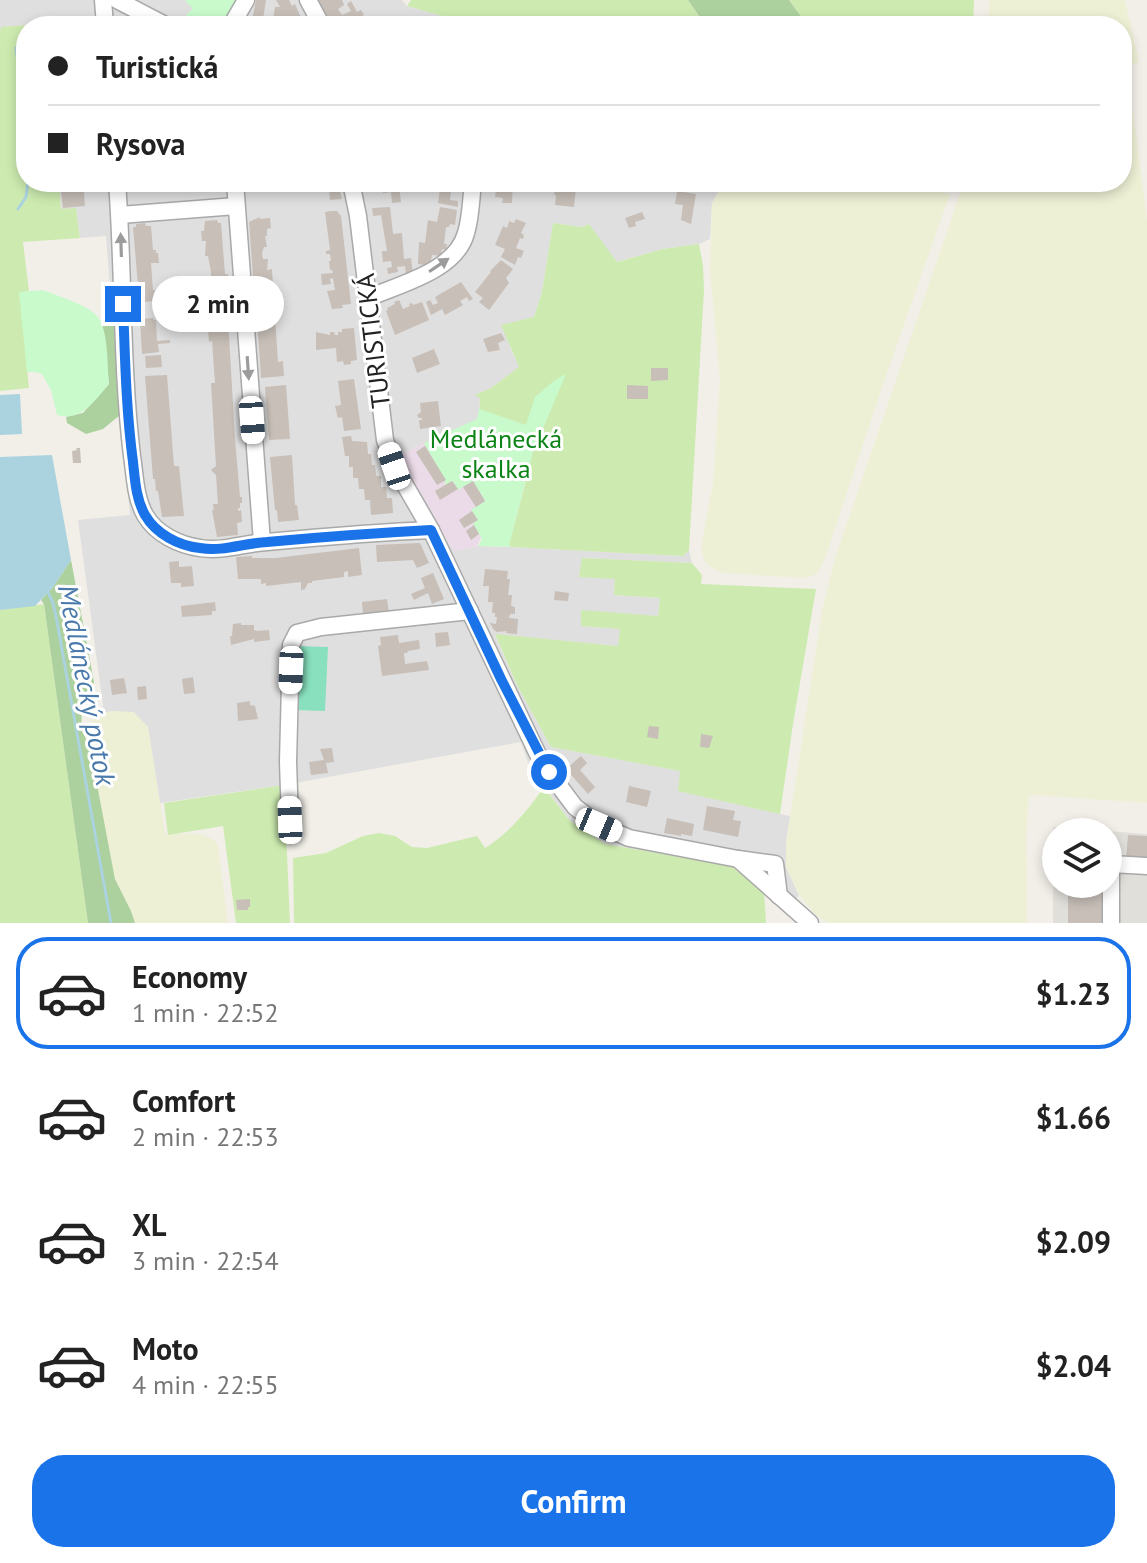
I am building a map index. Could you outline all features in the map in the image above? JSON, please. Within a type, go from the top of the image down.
[{"type":"street","points":[[117,0],[148,16]]},
{"type":"street","points":[[118,192],[128,422],[137,497],[144,514],[163,534],[179,543],[200,548],[219,549],[262,542],[431,530]]},
{"type":"street","points":[[235,192],[262,542]]},
{"type":"street","name":"TURISTICKÁ","points":[[353,192],[385,440],[394,466],[431,530],[542,763],[575,807],[599,825],[629,838],[775,864],[779,896],[810,923]]},
{"type":"street","points":[[368,298],[436,269],[456,253],[466,235],[472,192]]},
{"type":"street","points":[[120,215],[236,206]]},
{"type":"street","points":[[290,820],[291,645],[297,633],[309,629],[470,611]]},
{"type":"street","points":[[1111,923],[1111,864],[1147,866]]},
{"type":"shaded area","points":[[0,0],[185,0],[194,9],[188,16],[16,16],[16,26],[2,27],[0,33]]},
{"type":"shaded area","points":[[242,0],[402,0],[407,6],[443,16],[233,16]]},
{"type":"shaded area","points":[[60,192],[718,192],[712,203],[710,239],[616,262],[589,224],[582,227],[553,223],[542,292],[534,317],[510,348],[520,367],[476,395],[480,397],[479,420],[454,551],[477,546],[683,556],[689,550],[692,563],[582,558],[615,579],[614,595],[660,598],[658,616],[581,626],[621,629],[619,646],[495,635],[517,685],[551,747],[681,771],[679,791],[790,816],[786,867],[799,895],[787,912],[731,866],[605,844],[570,821],[529,766],[521,742],[284,785],[160,803],[148,727],[112,711],[104,713],[78,520],[130,515],[106,236],[80,238],[76,209],[61,209]]},
{"type":"shaded area","points":[[424,443],[475,478],[488,501],[483,534],[477,546],[454,551],[406,473],[400,455]]},
{"type":"shaded area","points":[[1122,832],[1147,834],[1147,923],[1053,923],[1053,898],[1122,898]]},
{"type":"green space","points":[[185,0],[242,0],[231,16],[186,15],[193,9]]},
{"type":"green space","points":[[411,0],[688,0],[699,16],[443,16],[407,6]]},
{"type":"green space","points":[[688,0],[789,0],[801,16],[699,16]]},
{"type":"green space","points":[[789,0],[974,0],[973,16],[801,16]]},
{"type":"green space","points":[[990,0],[1125,0],[1129,16],[988,16]]},
{"type":"green space","points":[[16,26],[16,192],[60,192],[61,209],[76,208],[80,238],[23,242],[29,291],[20,293],[29,388],[0,391],[0,33],[1,27]]},
{"type":"green space","points":[[1132,31],[1139,62],[1132,65]]},
{"type":"green space","points":[[1132,105],[1147,220],[1147,803],[1029,797],[1026,834],[1027,923],[828,923],[817,916],[799,895],[786,867],[786,843],[822,611],[835,558],[961,192],[1132,192]]},
{"type":"green space","points":[[719,192],[950,194],[824,562],[812,576],[723,573],[709,566],[702,553],[713,484],[720,379],[710,270],[712,203]]},
{"type":"green space","points":[[553,223],[582,227],[589,224],[617,262],[663,249],[699,244],[704,290],[689,550],[683,556],[510,547],[527,477],[479,420],[480,398],[475,395],[491,388],[519,367],[501,325],[534,317],[542,292]]},
{"type":"green space","points":[[43,290],[91,311],[103,328],[109,384],[93,403],[74,415],[57,415],[51,390],[42,374],[27,372],[19,292]]},
{"type":"green space","points":[[113,312],[120,415],[103,429],[86,434],[67,423],[66,417],[83,413],[109,384],[102,322]]},
{"type":"green space","name":"Medlánecká skalka","points":[[566,374],[533,452],[511,547],[478,546],[482,539],[473,523],[477,520],[471,510],[485,501],[473,481],[458,490],[453,481],[445,485],[424,443],[477,419],[479,409],[526,425],[535,397]]},
{"type":"green space","points":[[582,558],[692,563],[702,575],[701,584],[816,589],[780,814],[678,791],[680,771],[551,747],[517,685],[495,634],[618,646],[620,629],[581,626],[581,610],[658,616],[660,598],[614,595],[615,579],[579,577]]},
{"type":"green space","points":[[71,560],[94,682],[85,697],[81,726],[91,753],[115,879],[135,923],[88,923],[41,600]]},
{"type":"green space","points":[[44,604],[88,923],[0,923],[0,610]]},
{"type":"green space","points":[[297,646],[328,647],[325,711],[294,710]]},
{"type":"green space","points":[[134,712],[148,727],[165,834],[199,834],[215,841],[218,846],[228,923],[135,923],[115,879],[91,753],[90,722],[100,714]]},
{"type":"green space","points":[[284,785],[290,923],[236,923],[223,826],[168,835],[164,803]]},
{"type":"green space","points":[[544,787],[570,821],[605,844],[731,866],[764,892],[766,923],[294,923],[293,858],[326,853],[363,836],[379,833],[395,836],[412,847],[427,848],[477,836],[485,848],[518,820]]},
{"type":"water","points":[[20,394],[22,434],[0,435],[0,395]]},
{"type":"water","points":[[52,455],[71,560],[53,587],[35,606],[0,610],[0,457]]},
{"type":"building","points":[[256,0],[266,0],[264,16],[253,16]]},
{"type":"building","points":[[276,0],[289,0],[292,6],[295,4],[300,16],[274,16],[275,7],[280,7]]},
{"type":"building","points":[[317,0],[342,0],[344,5],[338,9],[342,15],[351,11],[347,4],[351,1],[357,12],[361,10],[364,15],[362,16],[326,16]]},
{"type":"building","points":[[61,192],[84,192],[85,206],[63,208]]},
{"type":"building","points":[[329,192],[340,192],[342,199],[330,200]]},
{"type":"building","points":[[391,192],[400,192],[401,202],[392,203]]},
{"type":"building","points":[[440,192],[451,192],[450,200],[458,201],[458,207],[438,203]]},
{"type":"building","points":[[496,192],[513,192],[512,203],[502,203],[503,198],[495,197]]},
{"type":"building","points":[[555,192],[576,192],[574,207],[555,205]]},
{"type":"building","points":[[677,192],[696,194],[691,224],[681,220],[683,205],[675,204]]},
{"type":"building","points":[[390,207],[393,234],[402,233],[404,259],[411,258],[413,274],[406,275],[405,266],[397,267],[398,272],[388,274],[391,261],[383,262],[382,251],[387,251],[381,215],[373,216],[372,208]]},
{"type":"building","points":[[440,207],[457,210],[455,225],[446,227],[446,250],[442,249],[441,256],[432,255],[430,266],[418,264],[419,242],[425,243],[428,220],[437,222]]},
{"type":"building","points":[[337,211],[341,216],[351,304],[332,309],[327,291],[335,290],[333,278],[330,279],[331,284],[322,285],[321,274],[333,273],[330,270],[330,254],[326,254],[330,250],[325,212]]},
{"type":"building","points":[[642,212],[645,219],[629,228],[625,218]]},
{"type":"building","points":[[260,217],[270,218],[271,228],[267,229],[265,236],[267,247],[262,253],[263,259],[268,259],[267,270],[272,269],[274,302],[259,307],[255,303],[249,222]]},
{"type":"building","points":[[516,219],[526,223],[521,233],[523,239],[520,238],[516,248],[524,251],[515,265],[501,257],[505,249],[495,245],[503,226],[507,228],[509,221],[514,223]]},
{"type":"building","points":[[217,220],[221,223],[229,289],[226,289],[227,304],[207,305],[211,272],[208,256],[205,256],[206,241],[202,241],[201,231],[204,231],[205,221]]},
{"type":"building","points":[[145,223],[151,226],[153,250],[158,253],[159,263],[151,263],[154,301],[143,302],[143,297],[139,297],[133,227]]},
{"type":"building","points":[[501,260],[513,269],[506,278],[509,283],[489,310],[479,302],[483,298],[475,292]]},
{"type":"building","points":[[461,282],[473,299],[469,301],[467,297],[460,301],[463,305],[445,315],[442,309],[431,315],[426,302],[430,300],[433,305],[438,303],[435,297]]},
{"type":"building","points":[[399,300],[403,309],[409,304],[422,302],[429,320],[395,335],[386,311]]},
{"type":"building","points":[[219,315],[228,318],[235,439],[242,497],[238,511],[241,510],[242,522],[237,523],[238,535],[217,537],[212,510],[213,504],[218,504],[216,475],[211,470],[216,466],[211,383],[215,383],[212,341],[209,342],[208,330],[211,330],[210,320]]},
{"type":"building","points":[[275,317],[278,362],[283,361],[284,376],[261,378],[257,320]]},
{"type":"building","points":[[140,319],[156,320],[157,341],[170,340],[170,343],[158,344],[159,352],[142,354]]},
{"type":"building","points":[[354,328],[357,360],[351,361],[351,364],[337,362],[336,348],[316,350],[316,332],[330,335],[334,332],[338,335],[342,329]]},
{"type":"building","points":[[501,333],[505,340],[498,343],[500,350],[488,352],[483,339]]},
{"type":"building","points":[[434,349],[440,364],[417,373],[412,358]]},
{"type":"building","points":[[161,355],[162,367],[146,368],[145,356]]},
{"type":"building","points":[[651,368],[668,368],[668,380],[651,381]]},
{"type":"building","points":[[167,375],[174,466],[179,466],[184,516],[162,517],[153,479],[145,376]]},
{"type":"building","points":[[354,379],[361,429],[344,431],[342,417],[338,418],[335,406],[341,405],[338,381]]},
{"type":"building","points":[[286,385],[290,439],[269,440],[265,387]]},
{"type":"building","points":[[627,385],[648,386],[648,399],[627,399]]},
{"type":"building","points":[[438,401],[441,426],[420,429],[419,420],[422,418],[417,415],[421,412],[420,403]]},
{"type":"building","points":[[351,436],[352,441],[367,442],[376,476],[381,476],[381,487],[386,487],[387,498],[392,498],[393,513],[371,515],[370,500],[365,500],[364,489],[359,489],[358,478],[353,478],[353,467],[349,467],[349,456],[345,456],[342,437]]},
{"type":"building","points":[[425,446],[446,480],[437,485],[416,452]]},
{"type":"building","points":[[80,448],[81,463],[73,463],[72,451]]},
{"type":"building","points":[[292,455],[299,520],[278,522],[270,457]]},
{"type":"building","points":[[452,481],[458,489],[440,500],[435,491]]},
{"type":"building","points":[[473,481],[485,501],[476,507],[463,487]]},
{"type":"building","points":[[472,511],[478,520],[464,528],[459,520]]},
{"type":"building","points":[[474,525],[479,534],[471,540],[466,531]]},
{"type":"building","points":[[420,543],[429,563],[417,568],[413,560],[377,562],[376,545]]},
{"type":"building","points":[[359,548],[362,575],[348,577],[348,571],[344,572],[344,577],[312,581],[301,590],[301,582],[266,586],[266,583],[261,584],[261,579],[238,579],[236,557],[276,558]]},
{"type":"building","points":[[179,561],[179,567],[192,566],[194,586],[181,587],[181,583],[171,583],[169,562]]},
{"type":"building","points":[[485,569],[508,571],[508,595],[512,595],[511,606],[515,607],[515,614],[510,614],[509,618],[518,619],[517,634],[497,632],[490,623],[496,624],[497,617],[492,613],[493,602],[488,602],[489,586],[483,586]]},
{"type":"building","points":[[433,573],[444,599],[432,604],[428,593],[414,600],[411,594],[425,588],[421,578]]},
{"type":"building","points":[[555,591],[569,593],[568,601],[554,600]]},
{"type":"building","points":[[387,599],[389,612],[363,615],[362,602]]},
{"type":"building","points":[[215,602],[216,611],[212,611],[212,615],[182,617],[181,606]]},
{"type":"building","points":[[233,624],[254,625],[257,631],[269,630],[270,640],[254,642],[254,639],[231,645]]},
{"type":"building","points":[[448,632],[450,645],[436,647],[435,633]]},
{"type":"building","points":[[398,635],[399,643],[419,640],[420,649],[404,653],[405,664],[427,661],[429,670],[382,676],[378,646],[381,645],[380,637]]},
{"type":"building","points":[[193,677],[195,693],[184,694],[182,679]]},
{"type":"building","points":[[124,678],[127,693],[112,695],[110,680]]},
{"type":"building","points":[[146,686],[147,699],[138,700],[137,687]]},
{"type":"building","points":[[250,701],[250,705],[255,706],[258,719],[238,721],[237,703]]},
{"type":"building","points":[[649,726],[659,727],[658,739],[647,737]]},
{"type":"building","points":[[701,734],[713,736],[709,748],[700,747]]},
{"type":"building","points":[[332,748],[334,762],[326,763],[328,773],[311,775],[309,762],[324,760],[320,749]]},
{"type":"building","points":[[581,756],[587,763],[580,770],[595,787],[588,794],[566,769]]},
{"type":"building","points":[[629,786],[651,791],[647,807],[626,802]]},
{"type":"building","points":[[707,806],[735,811],[733,820],[741,821],[738,837],[703,830]]},
{"type":"building","points":[[667,818],[694,824],[692,836],[664,833]]},
{"type":"building","points":[[1128,835],[1147,836],[1147,862],[1126,860]]},
{"type":"building","points":[[1068,898],[1102,898],[1102,923],[1068,923]]},
{"type":"building","points":[[250,899],[248,910],[237,910],[236,900]]},
{"type":"waterway","name":"Medlánecký potok","points":[[18,209],[27,192]]},
{"type":"waterway","name":"Medlánecký potok","points":[[47,590],[56,616],[111,923]]},
{"type":"route","points":[[123,304],[128,422],[137,497],[152,524],[179,543],[219,549],[262,542],[431,530],[549,772]]}]
